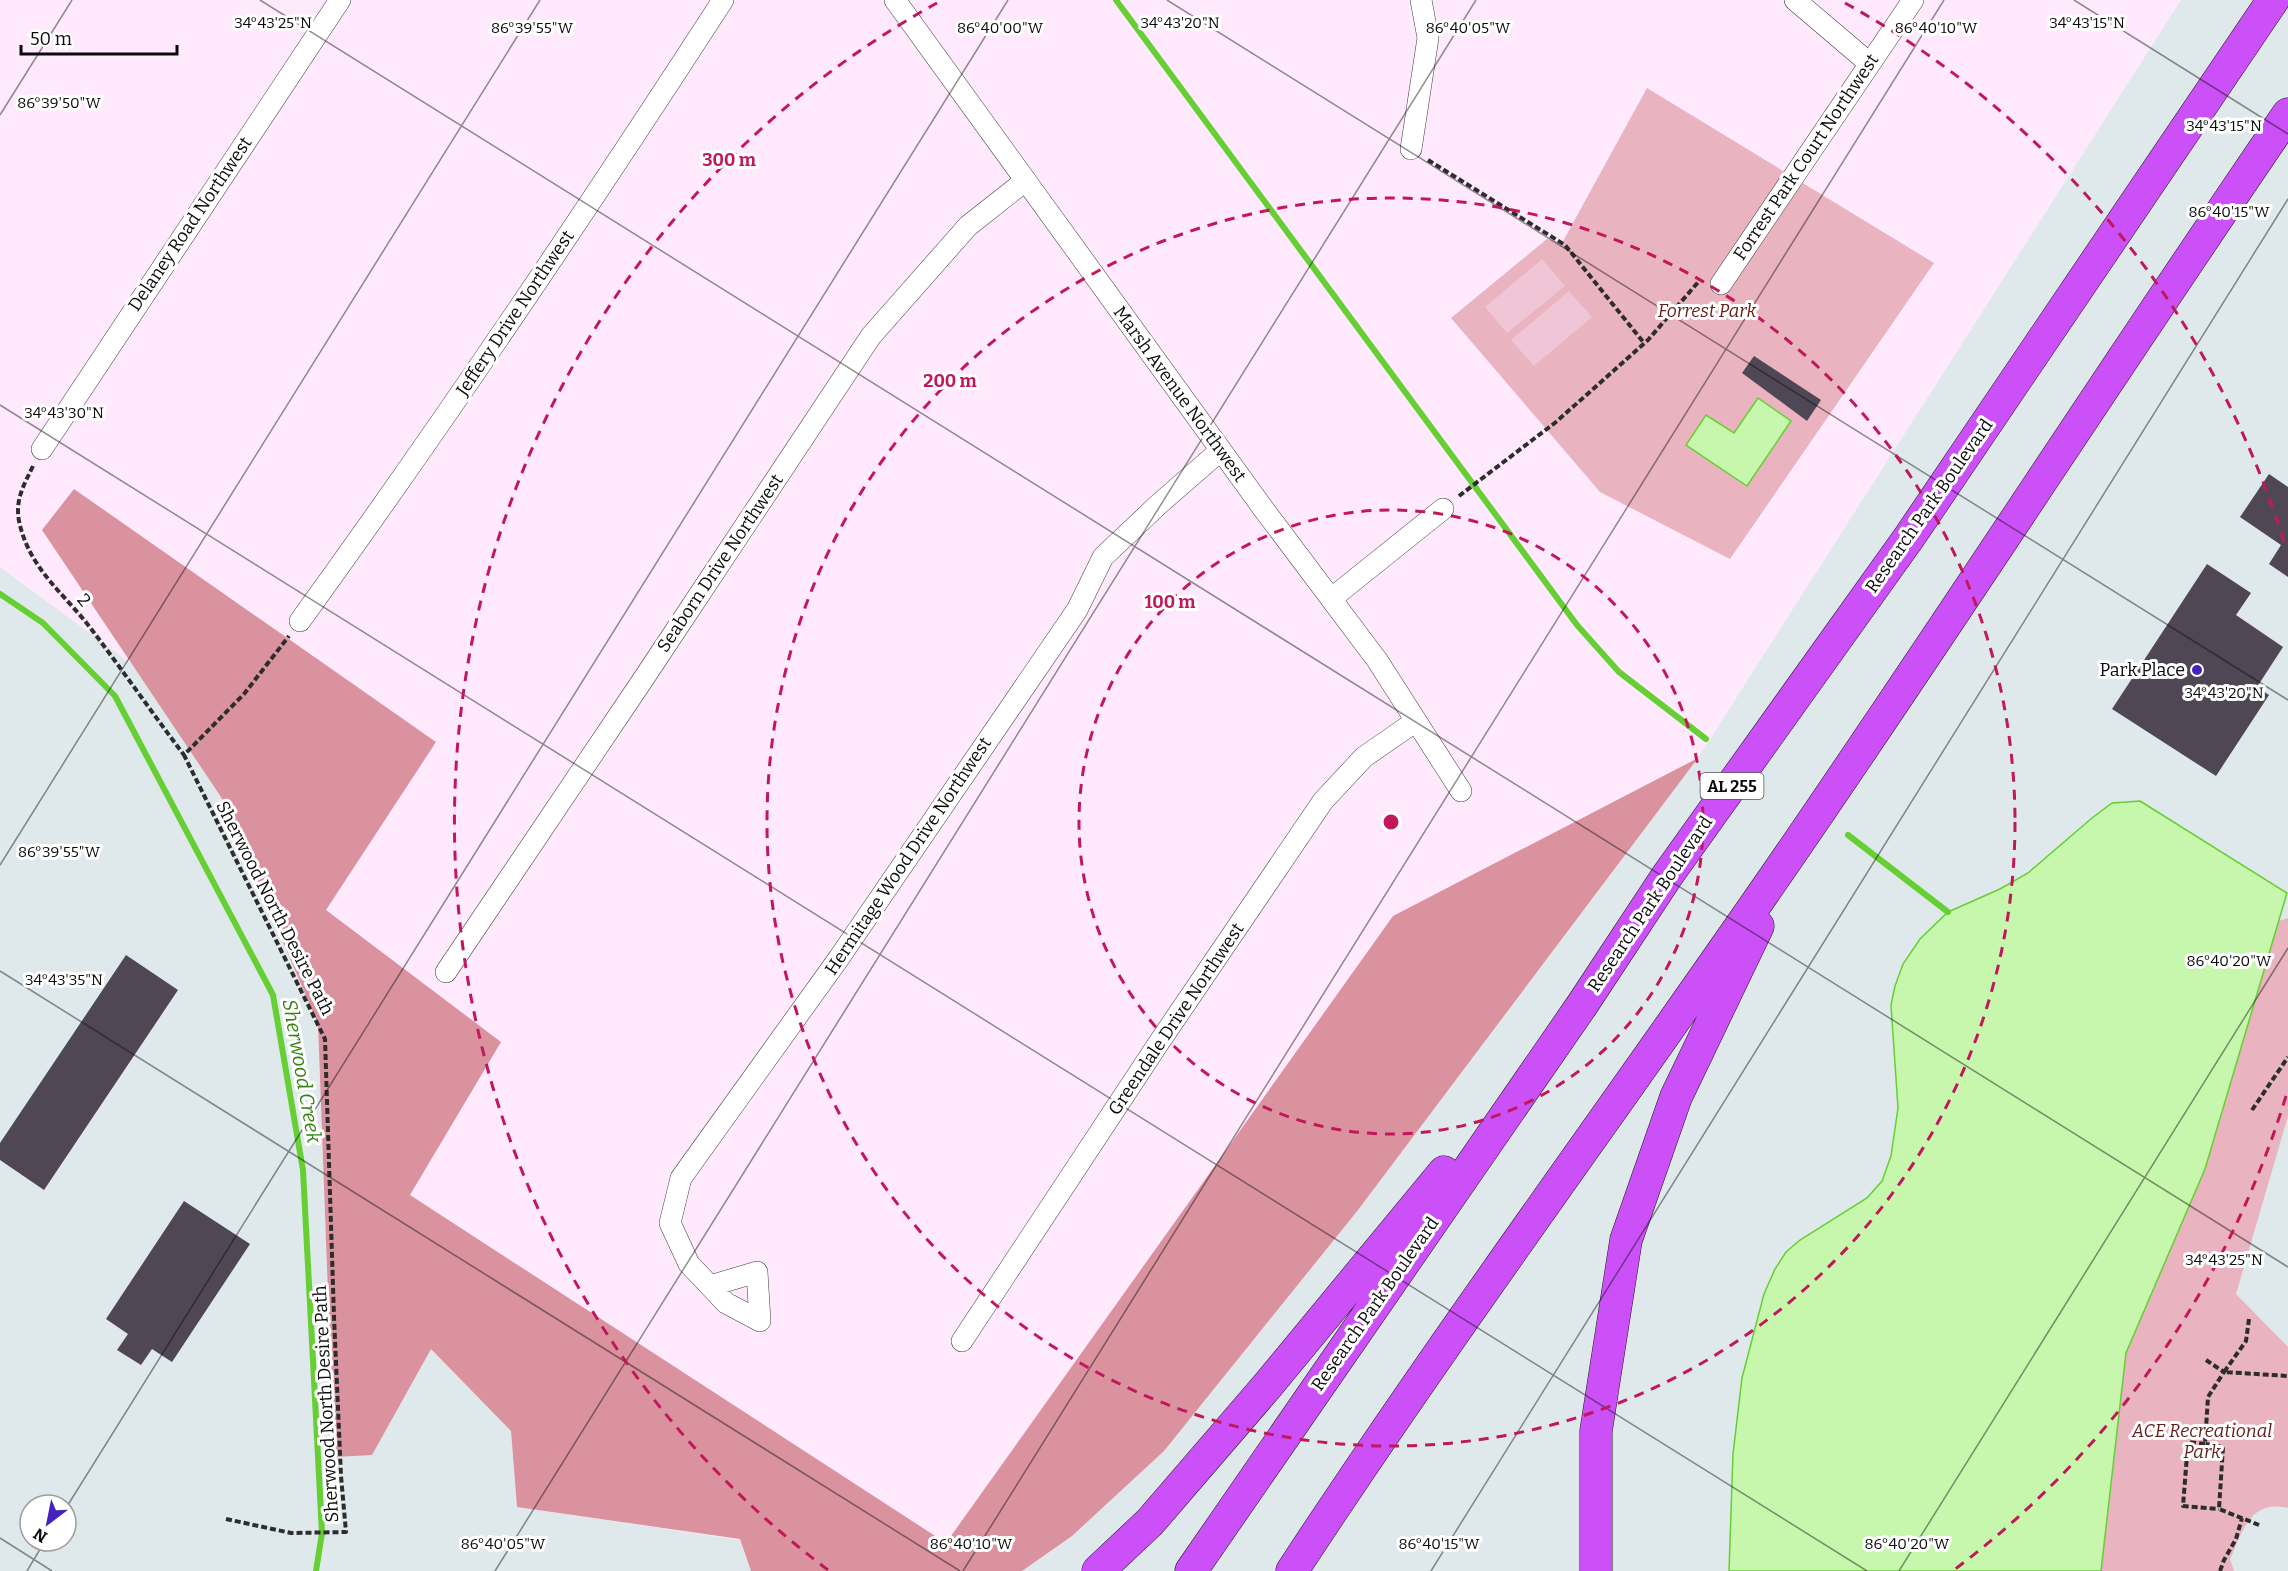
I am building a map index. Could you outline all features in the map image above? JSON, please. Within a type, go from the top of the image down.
[{"type":"highway","name":"Research Park Boulevard","points":[[1191,1571],[1582,1005],[1667,876],[1910,536],[2272,0]]},
{"type":"highway","points":[[1292,1571],[1425,1373],[1796,846],[2288,114]]},
{"type":"highway","points":[[1596,1571],[1596,1431],[1626,1239],[1676,1097],[1796,846]]},
{"type":"highway","points":[[1098,1571],[1150,1522],[1268,1385],[1582,1005]]},
{"type":"street","name":"Delaney Road Northwest","points":[[42,449],[340,0]]},
{"type":"street","name":"Jeffery Drive Northwest","points":[[300,621],[419,455],[635,136],[723,0]]},
{"type":"street","name":"Marsh Avenue Northwest","points":[[895,0],[1221,450],[1377,660],[1461,791]]},
{"type":"street","points":[[1411,149],[1428,38],[1421,0]]},
{"type":"street","points":[[1795,0],[1869,63]]},
{"type":"street","name":"Forrest Park Court Northwest","points":[[1714,278],[1912,0]]},
{"type":"street","name":"Seaborn Drive Northwest","points":[[446,972],[871,336],[968,226],[1025,180]]},
{"type":"street","name":"Hermitage Wood Drive Northwest","points":[[710,1286],[689,1264],[670,1223],[681,1178],[839,958],[1077,610],[1103,557],[1221,450]]},
{"type":"street","points":[[1332,598],[1443,508]]},
{"type":"street","name":"Greendale Drive Northwest","points":[[962,1341],[1158,1044],[1323,801],[1364,757],[1416,721]]},
{"type":"path","points":[[1411,149],[1565,245],[1644,343]]},
{"type":"path","points":[[1462,494],[1556,422],[1644,343],[1692,291],[1714,278]]},
{"type":"path","name":"2","points":[[42,449],[18,497],[19,520],[25,543],[39,570],[90,628],[184,755]]},
{"type":"path","points":[[184,755],[244,694],[300,621]]},
{"type":"path","name":"Sherwood North Desire Path","points":[[184,755],[325,1039],[334,1317],[341,1476],[346,1532],[291,1533],[226,1519]]},
{"type":"path","points":[[2252,1110],[2288,1057]]},
{"type":"path","points":[[2205,1444],[2208,1397],[2246,1341],[2249,1319]]},
{"type":"path","points":[[2206,1360],[2224,1372],[2288,1376]]},
{"type":"path","points":[[2219,1509],[2223,1447],[2188,1442],[2183,1506],[2219,1509],[2259,1525]]},
{"type":"path","points":[[2220,1571],[2236,1539],[2242,1518]]},
{"type":"shaded area","points":[[2181,0],[2288,0],[2288,1571],[1022,1571],[1072,1536],[1164,1451],[1358,1210],[1698,758]]},
{"type":"shaded area","points":[[1542,259],[1565,286],[1507,333],[1485,307]]},
{"type":"shaded area","points":[[1569,291],[1592,317],[1534,366],[1511,340]]},
{"type":"shaded area","points":[[1758,398],[1791,421],[1747,486],[1686,445],[1706,415],[1734,433]]},
{"type":"shaded area","points":[[74,489],[436,742],[326,910],[501,1042],[410,1195],[946,1543],[1393,916],[1698,758],[1358,1210],[1164,1451],[1072,1536],[1022,1571],[751,1571],[740,1539],[517,1507],[511,1431],[431,1349],[372,1455],[334,1457],[318,1024],[221,797],[42,530]]},
{"type":"shaded area","points":[[0,567],[133,665],[221,797],[318,1024],[334,1456],[372,1454],[430,1348],[511,1431],[517,1507],[740,1540],[751,1571],[0,1571]]},
{"type":"shaded area","points":[[2140,801],[2287,893],[2205,1169],[2126,1353],[2101,1571],[1729,1571],[1733,1454],[1742,1378],[1764,1294],[1775,1269],[1786,1252],[1800,1240],[1867,1198],[1882,1181],[1891,1156],[1898,1108],[1891,1005],[1903,964],[1920,939],[1948,912],[2000,889],[2028,873],[2112,803]]},
{"type":"green space","name":"Forrest Park","points":[[1647,88],[1934,263],[1730,559],[1600,492],[1451,318],[1547,239],[1562,243]]},
{"type":"green space","name":"ACE Recreational Park","points":[[2288,918],[2288,1116],[2236,1294],[2288,1347],[2288,1508],[2275,1506],[2265,1508],[2250,1520],[2230,1559],[2234,1571],[2101,1571],[2126,1353],[2205,1169],[2279,921]]},
{"type":"building","points":[[1754,356],[1821,400],[1807,421],[1742,373]]},
{"type":"building","points":[[2269,474],[2288,487],[2288,577],[2269,564],[2281,545],[2240,517]]},
{"type":"building","name":"Park Place","points":[[2207,564],[2251,593],[2236,615],[2283,647],[2257,687],[2269,695],[2216,776],[2112,709]]},
{"type":"building","points":[[126,955],[178,990],[44,1190],[0,1160],[0,1143]]},
{"type":"building","points":[[184,1201],[250,1244],[172,1362],[152,1349],[141,1365],[117,1350],[128,1334],[106,1319]]},
{"type":"waterway","points":[[1116,0],[1577,625],[1619,672],[1706,739]]},
{"type":"waterway","name":"Sherwood Creek","points":[[0,594],[43,623],[115,696],[273,995],[303,1170],[322,1533],[316,1571]]},
{"type":"waterway","points":[[1848,835],[1948,912]]},
{"type":"place","name":"Park Place","points":[[2197,670]]}]
